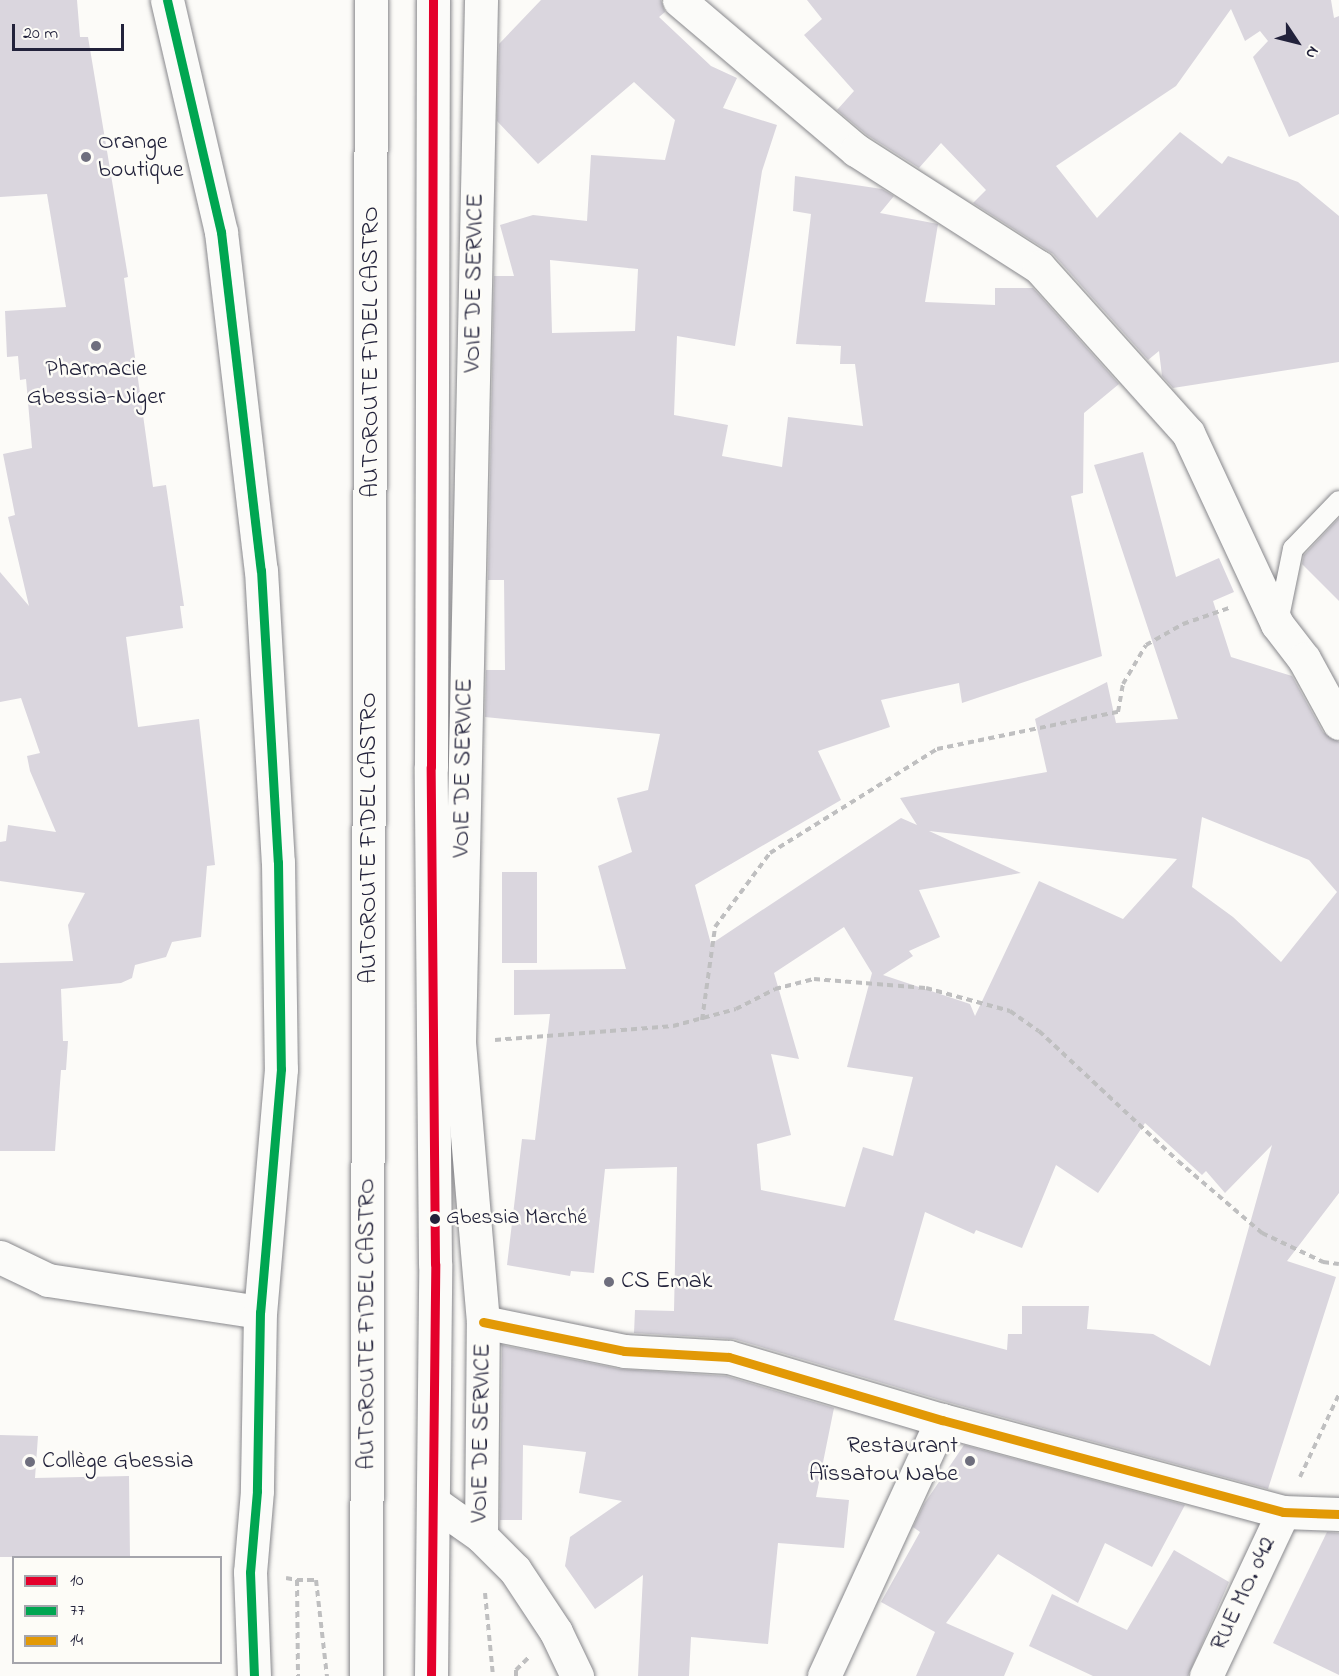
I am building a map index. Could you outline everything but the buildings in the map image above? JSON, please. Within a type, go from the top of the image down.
[{"type":"main road","points":[[167,0],[221,232],[261,570],[278,862],[281,1069],[260,1312],[257,1491],[250,1572],[254,1676]]},
{"type":"main road","name":"AUTOROUTE FIDEL CASTRO","points":[[366,1676],[371,0]]},
{"type":"main road","points":[[431,1676],[433,0]]},
{"type":"main road","name":"VOIE DE SERVICE","points":[[481,0],[459,1043],[483,1322],[481,1536]]},
{"type":"main road","points":[[679,0],[856,150],[1040,267],[1188,433],[1270,610],[1304,659],[1339,723]]},
{"type":"main road","points":[[0,1257],[48,1280],[260,1312]]},
{"type":"main road","points":[[483,1322],[624,1351],[729,1357],[942,1420],[1283,1512],[1339,1514]]},
{"type":"main road","points":[[824,1676],[942,1420]]},
{"type":"main road","points":[[433,1502],[481,1536],[520,1579],[556,1632],[577,1676]]},
{"type":"main road","name":"RUE MO. 042","points":[[1206,1676],[1283,1512]]},
{"type":"lane","points":[[1270,610],[1293,549],[1339,501]]},
{"type":"path","points":[[702,1020],[715,927],[770,853],[937,749],[1118,712],[1123,684],[1146,645],[1183,624],[1270,610]]},
{"type":"path","points":[[459,1043],[673,1026],[736,1009],[775,989],[814,979],[926,988],[1010,1011],[1039,1031],[1178,1161],[1262,1233],[1323,1262],[1339,1264]]},
{"type":"path","points":[[1283,1512],[1339,1394]]},
{"type":"path","points":[[297,1580],[316,1580],[327,1676]]},
{"type":"path","points":[[485,1593],[492,1676]]},
{"type":"transit line","name":"77","points":[[167,0],[221,232],[261,570],[278,862],[281,1069],[260,1312],[257,1491],[250,1572],[254,1676]]},
{"type":"transit line","name":"10","points":[[431,1676],[435,1264],[431,767],[433,0]]},
{"type":"transit line","name":"14","points":[[483,1322],[624,1351],[729,1357],[942,1420],[1283,1512],[1339,1514]]},
{"type":"place","name":"Orange boutique","points":[[86,157]]},
{"type":"place","name":"Pharmacie Gbessia-Niger","points":[[96,346]]},
{"type":"place","name":"Gbessia Marché","points":[[435,1219]]},
{"type":"place","name":"CS Emak","points":[[609,1282]]},
{"type":"place","name":"Restaurant Aïssatou Nabe","points":[[970,1461]]},
{"type":"place","name":"Collège Gbessia","points":[[30,1462]]}]
